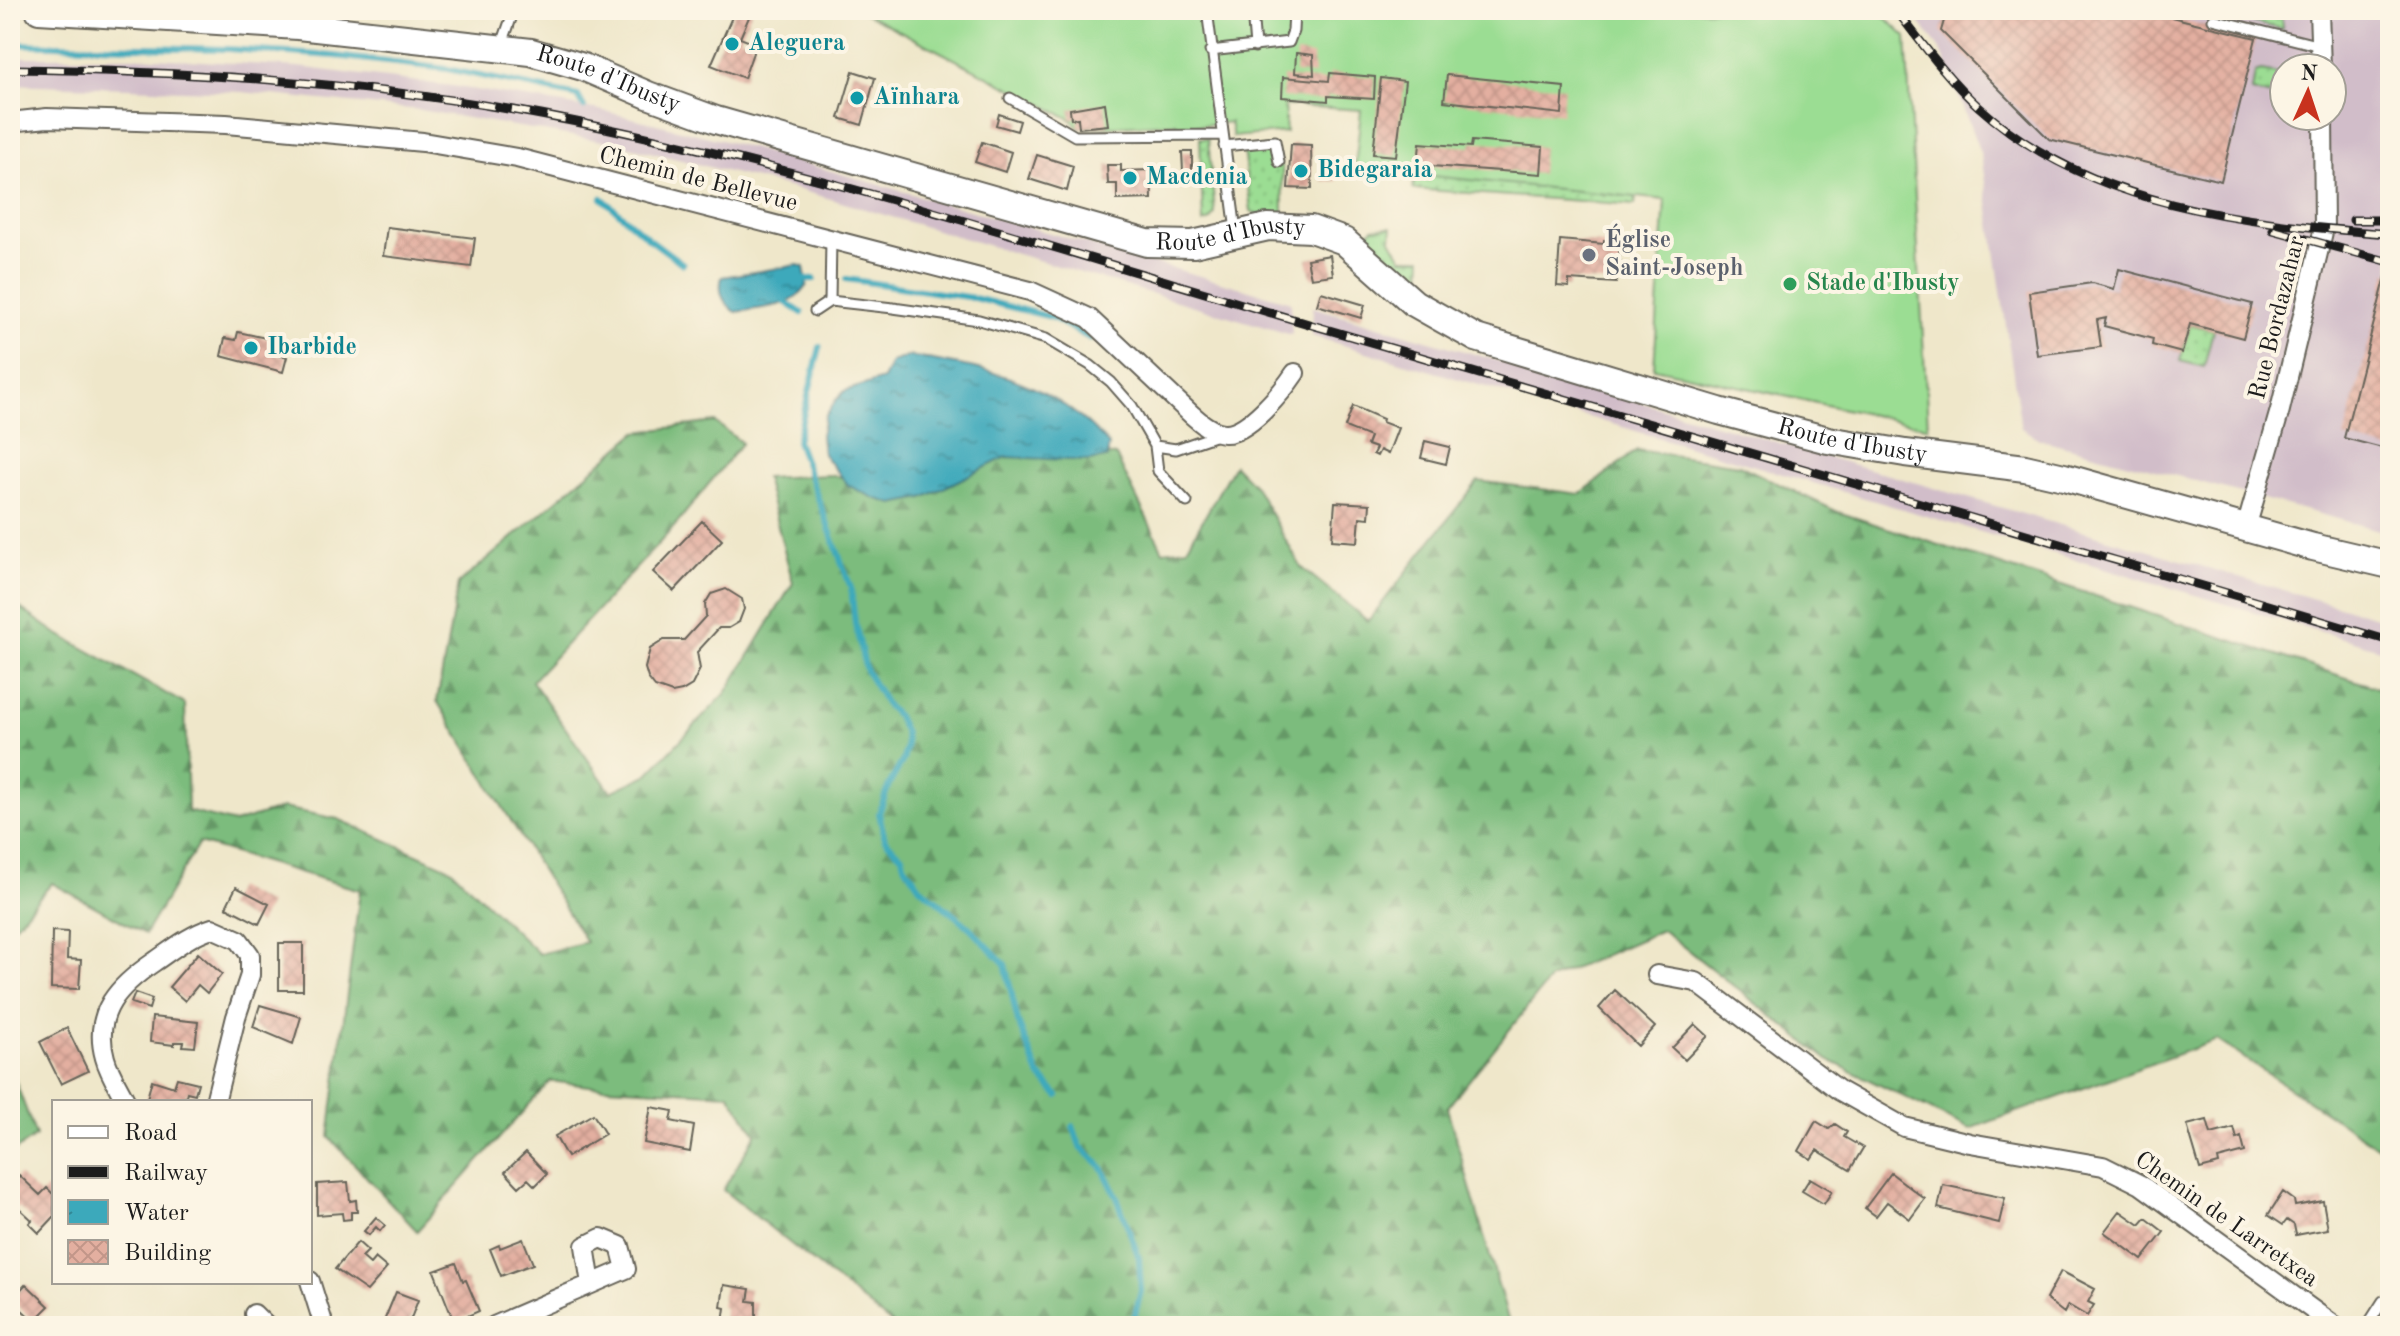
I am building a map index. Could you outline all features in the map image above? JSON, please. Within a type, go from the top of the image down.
[{"type":"street","name":"Route d'Ibusty","points":[[39,10],[504,36],[716,120],[1112,235],[1168,245],[1193,244],[1268,227],[1311,229],[1344,241],[1414,303],[1476,338],[1719,411],[1863,447],[2025,468],[2390,565]]},
{"type":"street","points":[[2319,10],[2320,52]]},
{"type":"street","name":"Chemin de Bellevue","points":[[10,122],[47,118],[226,124],[423,142],[517,158],[1030,291],[1089,318],[1191,414],[1207,427],[1222,433]]},
{"type":"street","name":"Rue Bordazahar","points":[[2246,528],[2280,410],[2321,243],[2326,213],[2323,132]]},
{"type":"street","points":[[1222,433],[1233,432],[1248,424],[1284,389],[1295,373]]},
{"type":"street","points":[[125,1100],[105,1059],[102,1039],[103,1025],[115,993],[131,978],[195,934],[212,928],[227,932],[239,940],[250,955],[250,975],[215,1100]]},
{"type":"street","name":"Chemin de Larretxea","points":[[1657,975],[1696,982],[1840,1091],[1904,1127],[1970,1143],[2103,1166],[2141,1185],[2335,1326]]},
{"type":"street","points":[[311,1284],[324,1326]]},
{"type":"street","points":[[494,1326],[591,1284]]},
{"type":"lane","points":[[504,36],[512,10]]},
{"type":"lane","points":[[1207,10],[1210,51],[1237,235]]},
{"type":"lane","points":[[1252,10],[1255,47]]},
{"type":"lane","points":[[1210,51],[1289,42],[1294,10]]},
{"type":"lane","points":[[2213,19],[2320,46]]},
{"type":"lane","points":[[1010,98],[1075,136],[1275,141],[1279,162]]},
{"type":"lane","points":[[830,301],[831,239]]},
{"type":"lane","points":[[815,311],[830,301],[979,320],[1046,339],[1069,350],[1111,382],[1132,406],[1155,446],[1158,471],[1187,502]]},
{"type":"lane","points":[[1155,446],[1176,449],[1222,433]]},
{"type":"lane","points":[[2367,1326],[2383,1301]]},
{"type":"shaded area","points":[[1910,10],[2390,10],[2390,533],[2039,439],[2021,428],[1981,155],[1942,52]]},
{"type":"shaded area","points":[[10,57],[139,57],[298,67],[452,86],[600,110],[733,143],[1291,302],[1292,335],[800,190],[614,143],[420,110],[242,92],[10,84]]},
{"type":"shaded area","points":[[1313,307],[2390,621],[2390,652],[1312,336]]},
{"type":"green space","name":"Stade d'Ibusty","points":[[859,10],[1877,10],[1906,37],[1928,427],[1654,368],[1665,200],[1355,168],[1361,110],[1284,105],[1286,132],[1233,137],[1230,122],[1177,128],[1176,123],[1079,128],[1071,119]]},
{"type":"green space","points":[[2216,10],[2281,10],[2282,29],[2215,14]]},
{"type":"green space","points":[[2268,72],[2268,95],[2252,91],[2255,73]]},
{"type":"green space","points":[[1200,138],[1208,139],[1215,213],[1211,220],[1203,223]]},
{"type":"green space","points":[[1260,148],[1269,153],[1272,165],[1282,166],[1283,213],[1258,215],[1251,211],[1243,149]]},
{"type":"green space","points":[[1416,168],[1552,188],[1636,196],[1635,205],[1413,189]]},
{"type":"green space","points":[[1392,227],[1391,239],[1402,258],[1422,258],[1421,277],[1406,275],[1369,238],[1373,228]]},
{"type":"green space","points":[[2190,324],[2213,330],[2204,367],[2180,361]]},
{"type":"green space","points":[[715,422],[742,443],[673,528],[532,681],[611,792],[647,775],[726,693],[793,583],[765,478],[830,475],[914,489],[1005,447],[1116,456],[1163,551],[1187,548],[1234,465],[1255,486],[1301,567],[1368,621],[1478,481],[1580,494],[1637,450],[1739,465],[1838,512],[2390,692],[2390,1155],[2217,1040],[1970,1129],[1828,1060],[1662,930],[1550,979],[1447,1108],[1510,1326],[894,1326],[723,1190],[756,1134],[729,1094],[550,1081],[417,1231],[329,1137],[360,890],[199,843],[145,934],[52,883],[10,931],[10,601],[56,633],[185,704],[188,811],[234,823],[283,808],[338,819],[451,869],[539,954],[586,942],[437,701],[458,584],[637,432]]},
{"type":"green space","points":[[10,1067],[36,1136],[10,1154]]},
{"type":"water","points":[[798,265],[804,267],[807,285],[785,303],[736,312],[723,297],[722,277]]},
{"type":"water","points":[[910,356],[993,373],[1042,392],[1065,405],[1109,445],[1107,458],[1089,461],[1006,457],[923,498],[893,504],[849,486],[823,454],[821,435],[825,417],[845,391],[883,379],[891,362]]},
{"type":"building","name":"Aleguera","points":[[735,10],[752,10],[740,38],[753,43],[755,47],[744,78],[711,65]]},
{"type":"building","points":[[1947,10],[2143,10],[2256,38],[2221,181],[2049,139],[1941,31]]},
{"type":"building","points":[[1296,53],[1313,55],[1314,75],[1295,73]]},
{"type":"building","name":"Aïnhara","points":[[853,71],[875,78],[862,125],[839,118]]},
{"type":"building","points":[[1330,73],[1375,77],[1374,99],[1328,96],[1328,101],[1282,97],[1283,77],[1329,81]]},
{"type":"building","points":[[1447,75],[1564,87],[1562,114],[1444,101]]},
{"type":"building","points":[[1381,78],[1405,81],[1396,156],[1373,154]]},
{"type":"building","points":[[1105,103],[1108,125],[1079,128],[1078,118],[1071,119],[1070,109]]},
{"type":"building","points":[[999,114],[1020,121],[1017,131],[996,125]]},
{"type":"building","points":[[1472,141],[1543,147],[1541,174],[1418,165],[1420,143],[1471,147]]},
{"type":"building","points":[[982,142],[1011,152],[1005,172],[975,162]]},
{"type":"building","name":"Bidegaraia","points":[[1291,144],[1311,145],[1312,189],[1288,188]]},
{"type":"building","points":[[1182,152],[1192,152],[1192,171],[1183,171]]},
{"type":"building","points":[[1037,155],[1073,166],[1067,191],[1029,179]]},
{"type":"building","name":"Macdenia","points":[[1107,165],[1121,165],[1121,171],[1151,170],[1152,199],[1117,200],[1117,184],[1108,184]]},
{"type":"building","points":[[1322,166],[1337,167],[1337,181],[1322,181]]},
{"type":"building","points":[[387,227],[475,238],[471,267],[383,256]]},
{"type":"building","name":"Église Saint-Joseph","points":[[1560,240],[1604,244],[1604,240],[1612,240],[1612,244],[1619,245],[1620,265],[1616,283],[1569,280],[1569,287],[1557,286]]},
{"type":"building","points":[[1330,255],[1333,275],[1311,278],[1307,259]]},
{"type":"building","points":[[2119,269],[2252,304],[2243,338],[2190,324],[2182,353],[2152,345],[2153,339],[2104,326],[2106,318],[2097,320],[2101,347],[2037,355],[2029,292],[2092,283],[2114,289]]},
{"type":"building","points":[[2387,272],[2390,273],[2390,450],[2344,438]]},
{"type":"building","points":[[1321,292],[1365,305],[1361,318],[1317,305]]},
{"type":"building","name":"Ibarbide","points":[[238,332],[280,341],[277,355],[287,357],[283,372],[221,356],[225,338],[236,340]]},
{"type":"building","points":[[1353,406],[1398,428],[1388,454],[1380,450],[1377,456],[1373,454],[1376,448],[1367,445],[1370,437],[1345,427]]},
{"type":"building","points":[[1425,441],[1450,447],[1446,464],[1421,458]]},
{"type":"building","points":[[1335,502],[1370,504],[1369,518],[1360,517],[1358,542],[1332,540]]},
{"type":"building","points":[[702,521],[722,540],[674,591],[653,572]]},
{"type":"building","points":[[726,589],[742,599],[744,609],[739,622],[729,628],[719,628],[697,652],[700,669],[692,685],[672,693],[655,687],[645,668],[650,649],[664,640],[684,640],[706,616],[705,604],[711,594]]},
{"type":"building","points":[[236,887],[269,904],[259,924],[226,907]]},
{"type":"building","points":[[52,931],[68,932],[67,959],[81,960],[79,989],[51,988]]},
{"type":"building","points":[[279,943],[303,943],[303,990],[279,990]]},
{"type":"building","points":[[198,953],[222,974],[207,993],[198,985],[185,1001],[169,987]]},
{"type":"building","points":[[1615,990],[1655,1027],[1638,1046],[1599,1008]]},
{"type":"building","points":[[135,993],[152,999],[149,1009],[131,1003]]},
{"type":"building","points":[[260,1005],[301,1017],[293,1044],[253,1027]]},
{"type":"building","points":[[152,1017],[198,1022],[195,1047],[183,1046],[184,1042],[174,1042],[174,1045],[150,1042]]},
{"type":"building","points":[[1695,1024],[1708,1036],[1685,1060],[1672,1048]]},
{"type":"building","points":[[67,1028],[88,1071],[61,1084],[40,1042]]},
{"type":"building","points":[[177,1078],[198,1083],[195,1094],[187,1092],[185,1100],[147,1100],[152,1080],[174,1087]]},
{"type":"building","points":[[651,1107],[673,1111],[671,1121],[694,1126],[690,1152],[644,1143]]},
{"type":"building","points":[[593,1114],[605,1134],[567,1157],[555,1136]]},
{"type":"building","points":[[2207,1120],[2211,1134],[2234,1128],[2237,1139],[2241,1137],[2245,1152],[2218,1159],[2219,1164],[2200,1169],[2187,1125]]},
{"type":"building","points":[[1816,1121],[1829,1129],[1835,1124],[1847,1132],[1844,1137],[1863,1148],[1850,1170],[1817,1150],[1811,1159],[1799,1151]]},
{"type":"building","points":[[526,1152],[547,1174],[535,1186],[528,1179],[519,1187],[505,1172]]},
{"type":"building","points":[[1891,1173],[1925,1199],[1910,1219],[1887,1202],[1876,1216],[1865,1208]]},
{"type":"building","points":[[19,1175],[40,1195],[47,1188],[52,1193],[52,1219],[39,1233],[29,1223],[32,1220],[10,1204],[13,1187],[10,1185]]},
{"type":"building","points":[[1810,1178],[1832,1191],[1824,1204],[1802,1191]]},
{"type":"building","points":[[348,1182],[350,1201],[356,1200],[357,1212],[351,1212],[351,1219],[343,1220],[342,1213],[317,1215],[317,1184]]},
{"type":"building","points":[[1943,1185],[2005,1198],[1999,1223],[1938,1208]]},
{"type":"building","points":[[2283,1192],[2294,1200],[2295,1206],[2323,1201],[2328,1229],[2296,1235],[2294,1225],[2287,1220],[2283,1225],[2268,1215]]},
{"type":"building","points":[[2120,1211],[2140,1225],[2146,1218],[2164,1232],[2142,1260],[2104,1232]]},
{"type":"building","points":[[376,1217],[385,1225],[380,1231],[376,1227],[369,1235],[364,1231]]},
{"type":"building","points":[[523,1239],[533,1264],[501,1276],[490,1249]]},
{"type":"building","points":[[358,1242],[368,1251],[362,1257],[370,1264],[375,1258],[387,1268],[367,1291],[335,1269]]},
{"type":"building","points":[[456,1263],[479,1311],[454,1322],[434,1271]]},
{"type":"building","points":[[2061,1271],[2095,1289],[2088,1302],[2094,1305],[2087,1316],[2068,1305],[2064,1313],[2046,1299]]},
{"type":"building","points":[[26,1284],[49,1306],[34,1321],[11,1300]]},
{"type":"building","points":[[724,1285],[750,1289],[748,1301],[756,1302],[756,1326],[723,1322],[725,1308],[721,1307]]},
{"type":"building","points":[[396,1292],[418,1300],[408,1326],[384,1321]]},
{"type":"waterway","points":[[10,44],[228,49],[335,56],[447,69],[578,96],[584,107]]},
{"type":"waterway","points":[[602,198],[683,264]]},
{"type":"waterway","points":[[799,280],[814,279]]},
{"type":"waterway","points":[[846,279],[974,298],[1051,317],[1091,339]]},
{"type":"waterway","points":[[785,302],[802,313]]},
{"type":"waterway","points":[[820,347],[797,441],[851,588],[866,671],[905,733],[903,760],[889,785],[879,813],[885,840],[902,856],[920,887],[970,928],[1005,964],[1018,1022],[1039,1075],[1058,1096]]},
{"type":"waterway","points":[[1073,1126],[1080,1146],[1102,1167],[1117,1197],[1139,1258],[1141,1291],[1132,1326]]},
{"type":"railway","points":[[1896,10],[1979,107],[2023,141],[2070,168],[2121,189],[2227,216],[2390,234]]},
{"type":"railway","points":[[10,69],[200,75],[389,92],[514,110],[716,153],[916,207],[2390,641]]},
{"type":"railway","points":[[2353,220],[2390,220]]},
{"type":"railway","points":[[2273,230],[2390,262]]},
{"type":"place","name":"Aleguera","points":[[732,44]]},
{"type":"place","name":"Aïnhara","points":[[857,98]]},
{"type":"place","name":"Bidegaraia","points":[[1301,171]]},
{"type":"place","name":"Macdenia","points":[[1130,178]]},
{"type":"place","name":"Église Saint-Joseph","points":[[1589,255]]},
{"type":"place","name":"Stade d'Ibusty","points":[[1790,284]]},
{"type":"place","name":"Ibarbide","points":[[251,348]]}]
